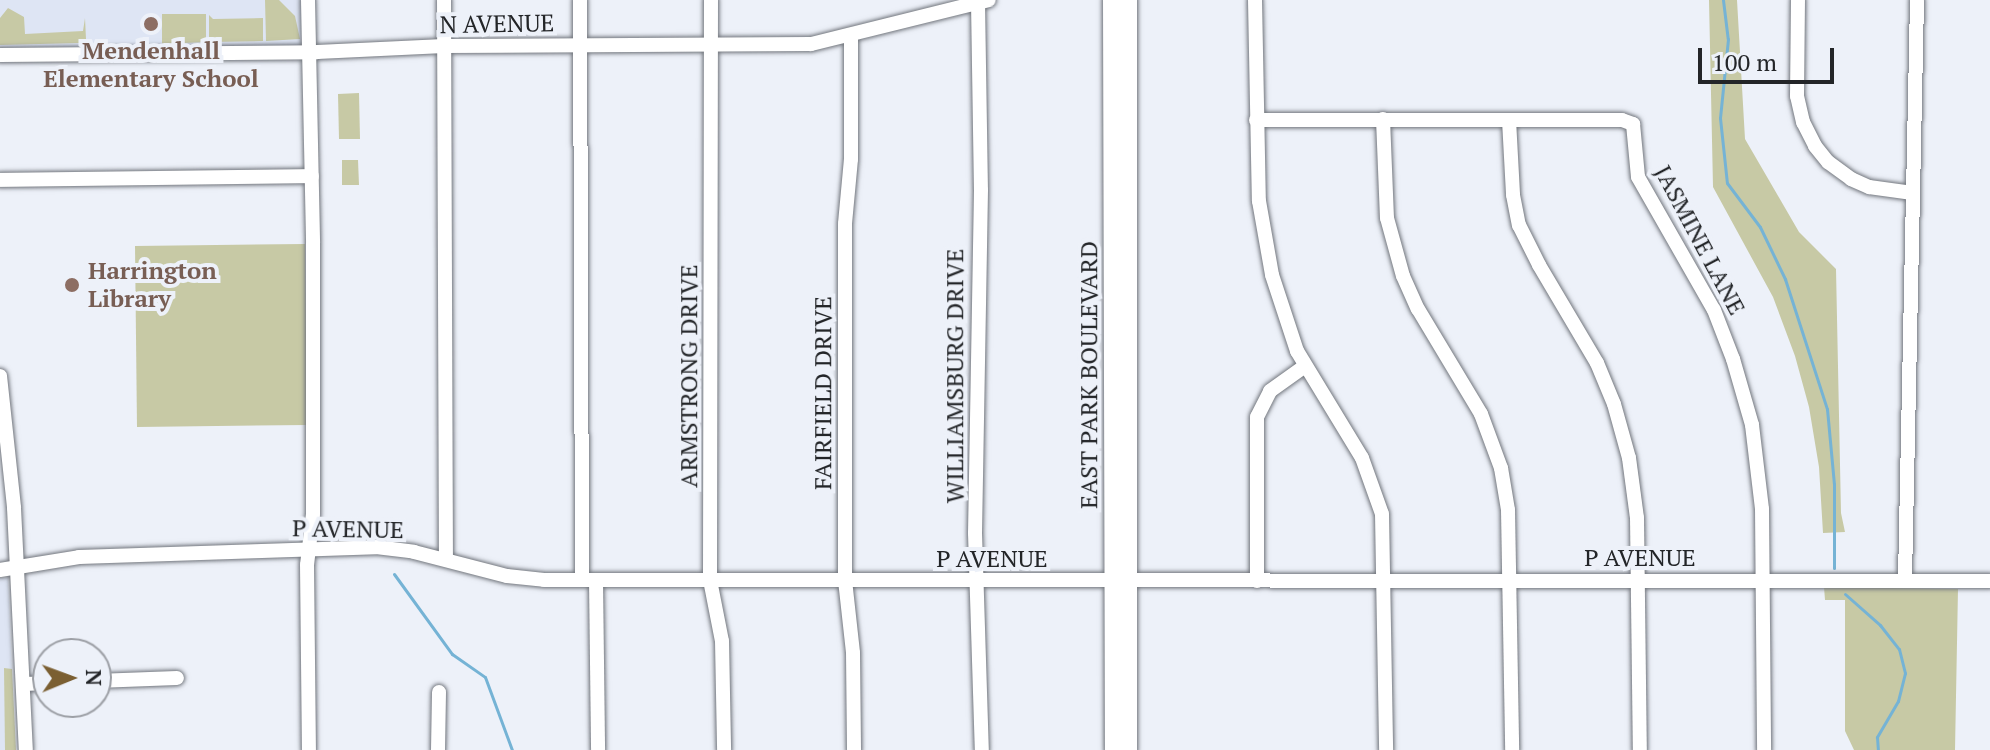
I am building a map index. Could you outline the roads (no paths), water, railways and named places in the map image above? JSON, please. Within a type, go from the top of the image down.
[{"type":"main road","name":"EAST PARK BOULEVARD","points":[[1112,0],[1120,582],[1128,750]]},
{"type":"main road","name":"EAST PARK BOULEVARD","points":[[1114,750],[1120,582],[1128,0]]},
{"type":"street","points":[[308,0],[313,514],[309,549],[309,750]]},
{"type":"street","points":[[444,0],[446,559]]},
{"type":"street","points":[[580,0],[589,580],[598,750]]},
{"type":"street","name":"ARMSTRONG DRIVE","points":[[711,0],[710,580],[722,641],[724,750]]},
{"type":"street","points":[[1255,0],[1261,225],[1281,309],[1305,366],[1362,458],[1377,492],[1382,514],[1386,750]]},
{"type":"street","points":[[1798,0],[1797,96],[1803,122],[1815,146],[1828,162],[1851,179],[1869,187],[1913,193]]},
{"type":"street","points":[[1905,579],[1917,0]]},
{"type":"street","name":"N AVENUE","points":[[0,55],[309,52],[444,46],[811,44],[984,1]]},
{"type":"street","name":"WILLIAMSBURG DRIVE","points":[[982,750],[977,581],[984,1]]},
{"type":"street","name":"FAIRFIELD DRIVE","points":[[851,35],[851,159],[845,224],[845,580],[853,653],[854,750]]},
{"type":"street","points":[[1383,119],[1385,197],[1392,239],[1418,309],[1490,430],[1508,510],[1512,750]]},
{"type":"street","name":"JASMINE LANE","points":[[1256,120],[1622,120],[1633,124],[1642,187],[1707,295],[1733,359],[1752,425],[1758,464],[1764,580],[1764,750]]},
{"type":"street","points":[[1509,120],[1513,195],[1519,225],[1539,265],[1586,341],[1619,421],[1634,496],[1640,750]]},
{"type":"street","points":[[0,180],[312,176]]},
{"type":"street","points":[[1257,581],[1257,417],[1270,391],[1305,366]]},
{"type":"street","points":[[0,376],[4,446],[18,570],[26,750]]},
{"type":"street","name":"P AVENUE","points":[[0,570],[18,570],[79,557],[376,547],[446,559],[526,580],[1990,581]]},
{"type":"street","points":[[112,680],[177,678]]},
{"type":"street","points":[[23,684],[32,684]]},
{"type":"street","points":[[438,750],[439,692]]},
{"type":"waterway","points":[[1723,0],[1728,39],[1720,118],[1727,183],[1760,227],[1785,279],[1827,409],[1834,484],[1834,568]]},
{"type":"waterway","points":[[394,574],[452,654],[485,677],[512,750]]},
{"type":"waterway","points":[[1845,594],[1880,625],[1899,649],[1905,673],[1898,701],[1877,737],[1878,750]]},
{"type":"place","name":"Mendenhall Elementary School","points":[[151,24]]},
{"type":"place","name":"Harrington Library","points":[[72,285]]}]
